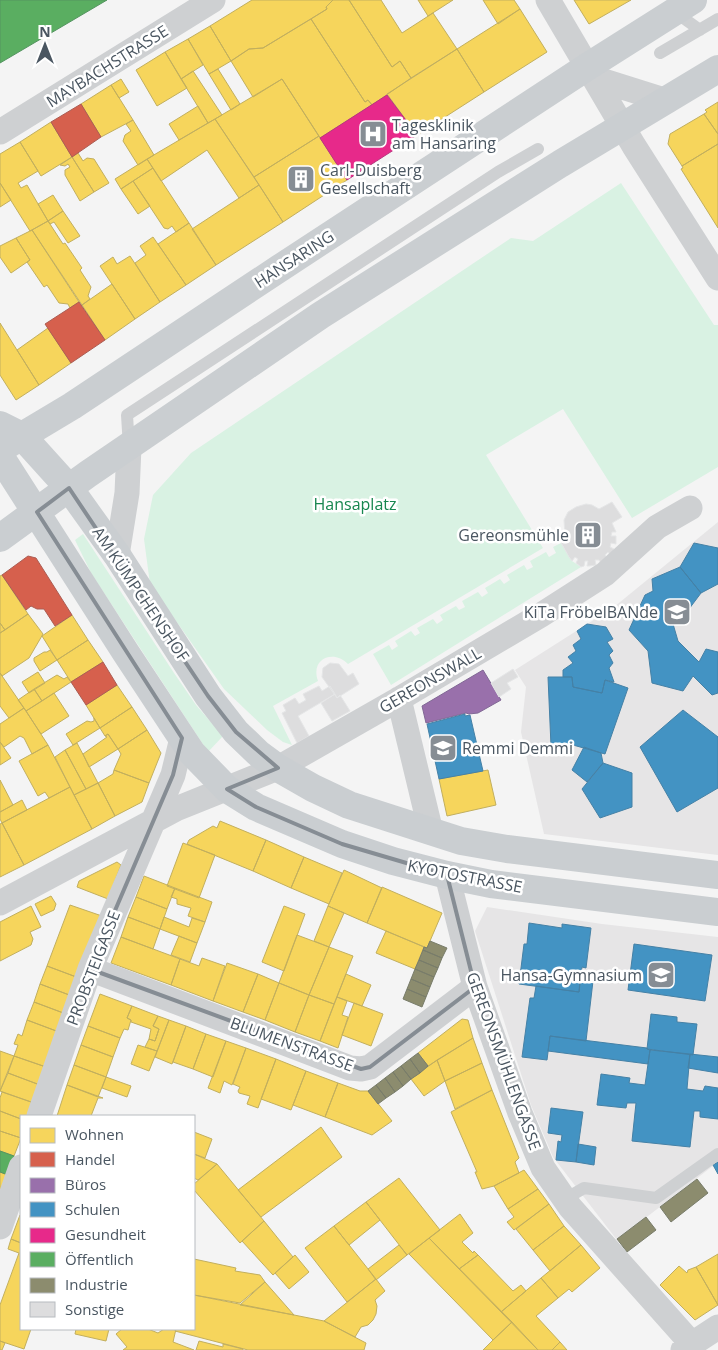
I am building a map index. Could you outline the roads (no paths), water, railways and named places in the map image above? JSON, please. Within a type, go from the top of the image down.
[{"type":"main road","name":"HANSARING","points":[[18,436],[590,72],[684,6]]},
{"type":"main road","points":[[0,538],[129,446],[321,315],[505,184],[623,126],[718,69]]},
{"type":"main road","points":[[18,436],[24,451],[5,478],[37,512],[182,738],[203,766],[227,789]]},
{"type":"main road","points":[[18,436],[37,512]]},
{"type":"main road","name":"AM KÜMPCHENSHOF","points":[[18,436],[69,488],[117,555],[208,696],[236,732],[259,754],[278,768]]},
{"type":"main road","name":"KYOTOSTRASSE","points":[[278,768],[313,788],[349,805],[461,841],[506,849],[718,875]]},
{"type":"main road","name":"KYOTOSTRASSE","points":[[227,789],[256,807],[342,844],[393,861],[447,875],[491,884],[718,912]]},
{"type":"street","name":"MAYBACHSTRASSE","points":[[0,132],[213,0]]},
{"type":"street","points":[[548,0],[623,126],[718,278]]},
{"type":"street","points":[[590,72],[667,101]]},
{"type":"street","points":[[117,555],[127,493],[129,446]]},
{"type":"street","name":"GEREONSWALL","points":[[0,903],[176,808],[278,768],[399,699],[541,615],[605,574],[657,527],[690,508]]},
{"type":"street","points":[[399,699],[431,832]]},
{"type":"street","points":[[152,821],[173,775],[182,738]]},
{"type":"street","name":"PROBSTEIGASSE","points":[[39,1115],[90,969],[152,821]]},
{"type":"street","name":"GEREONSMÜHLENGASSE","points":[[447,875],[475,987],[520,1113],[544,1168],[565,1199],[687,1347]]},
{"type":"street","name":"BLUMENSTRASSE","points":[[90,969],[350,1068],[361,1069],[370,1067],[475,987]]},
{"type":"street","points":[[0,1227],[20,1169]]},
{"type":"street","points":[[687,1347],[718,1327]]},
{"type":"lane","points":[[684,6],[700,30]]},
{"type":"lane","points":[[660,54],[718,19]]},
{"type":"lane","points":[[505,184],[538,148]]},
{"type":"lane","points":[[565,1199],[584,1188],[656,1198],[718,1154]]},
{"type":"place","name":"Tagesklinik am Hansaring","points":[[373,134]]},
{"type":"place","name":"Carl-Duisberg Gesellschaft","points":[[301,179]]},
{"type":"place","name":"Gereonsmühle","points":[[588,535]]},
{"type":"place","name":"KiTa FröbelBANde","points":[[677,612]]},
{"type":"place","name":"Remmi Demmi","points":[[443,748]]},
{"type":"place","name":"Hansa-Gymnasium","points":[[661,975]]},
{"type":"park label","name":"Hansaplatz","points":[[355,504]]}]
